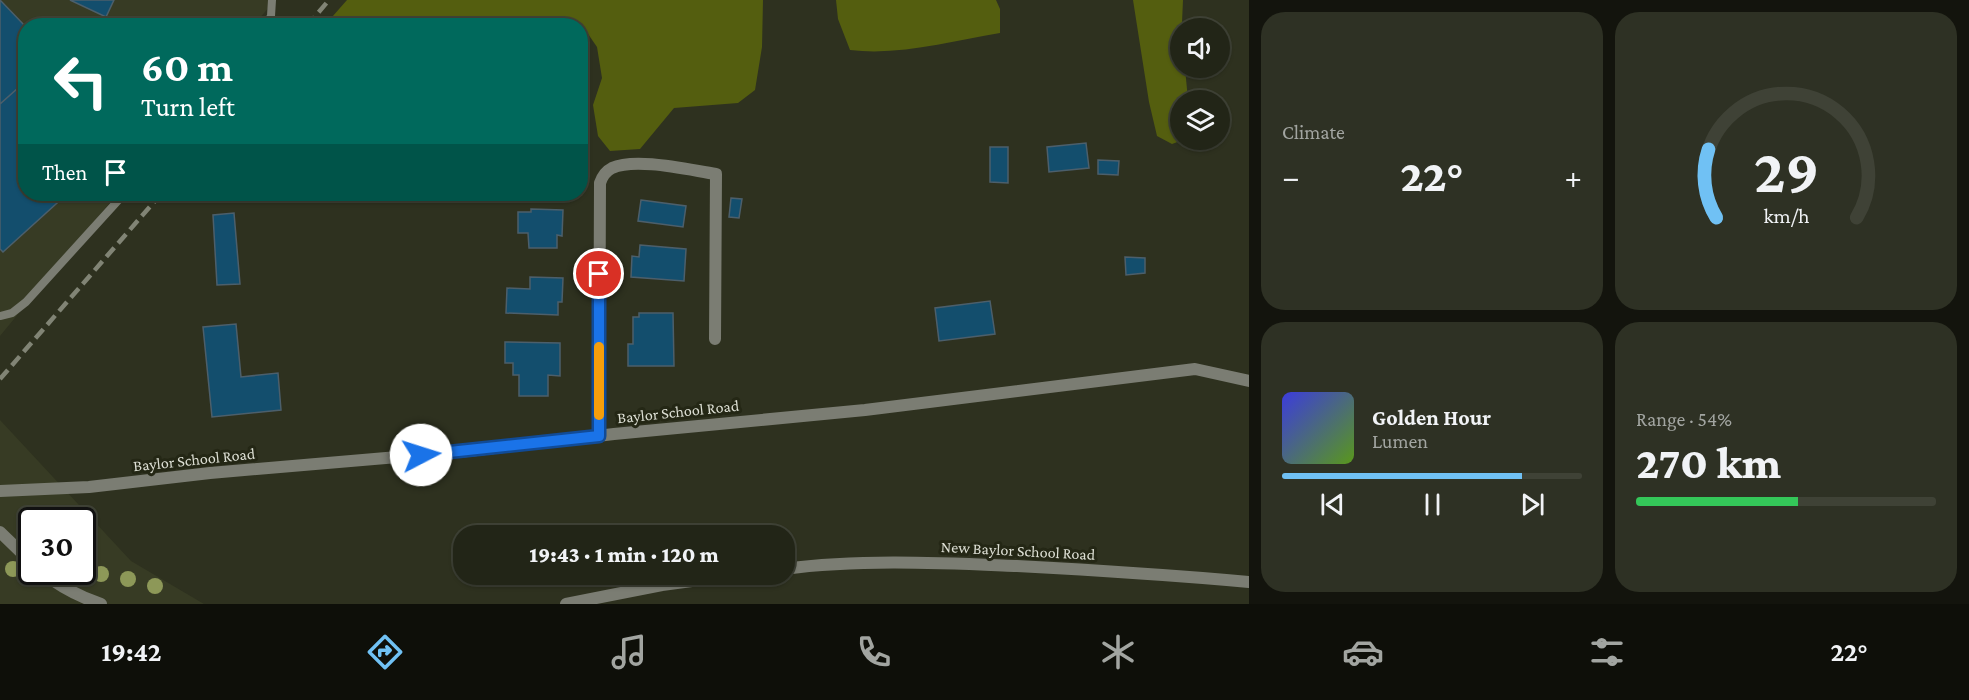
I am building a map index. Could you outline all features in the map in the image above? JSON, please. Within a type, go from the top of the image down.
[{"type":"street","points":[[599,436],[600,183],[611,168],[636,163],[716,174],[715,339]]},
{"type":"street","name":"Baylor School Road","points":[[0,491],[89,487],[468,451],[865,410],[1195,369],[1249,381]]},
{"type":"street","points":[[0,532],[18,549]]},
{"type":"street","name":"New Baylor School Road","points":[[795,568],[940,563],[1091,570],[1249,582]]},
{"type":"street","points":[[62,585],[100,604]]},
{"type":"street","points":[[566,604],[662,585]]},
{"type":"lane","points":[[270,18],[272,0]]},
{"type":"lane","points":[[0,316],[12,313],[26,302],[118,201]]},
{"type":"shaded area","points":[[0,0],[275,0],[260,18],[18,18],[18,201],[111,201],[0,336]]},
{"type":"shaded area","points":[[0,420],[81,507],[18,507],[18,585],[96,585],[96,523],[131,561],[204,604],[0,604]]},
{"type":"green space","points":[[347,0],[763,0],[762,47],[755,90],[738,103],[674,108],[640,149],[610,151],[598,136],[593,105],[602,78],[597,47],[588,34],[588,18],[331,18]]},
{"type":"green space","points":[[836,0],[996,0],[1000,9],[1000,33],[907,49],[850,50],[838,19]]},
{"type":"green space","points":[[1133,0],[1183,0],[1182,18],[1170,18],[1170,78],[1186,78],[1187,90],[1170,90],[1170,143],[1157,136],[1149,102]]},
{"type":"building","points":[[0,0],[18,19],[18,88],[0,104]]},
{"type":"building","points":[[70,0],[114,0],[106,17]]},
{"type":"building","points":[[18,88],[18,201],[59,201],[3,252],[0,249],[0,104]]},
{"type":"building","points":[[1086,143],[1089,168],[1049,172],[1047,147]]},
{"type":"building","points":[[990,147],[1008,147],[1008,183],[990,182]]},
{"type":"building","points":[[1098,160],[1119,161],[1118,175],[1098,174]]},
{"type":"building","points":[[731,198],[742,199],[739,218],[729,217]]},
{"type":"building","points":[[641,200],[686,206],[683,227],[638,221]]},
{"type":"building","points":[[531,209],[563,210],[562,236],[557,235],[557,248],[529,248],[528,233],[518,233],[518,212],[531,212]]},
{"type":"building","points":[[234,213],[240,284],[217,285],[213,215]]},
{"type":"building","points":[[640,245],[686,249],[684,281],[631,277],[632,256],[639,257]]},
{"type":"building","points":[[1125,257],[1145,258],[1145,273],[1126,275]]},
{"type":"building","points":[[530,277],[563,278],[562,302],[558,302],[558,315],[506,313],[507,288],[530,289]]},
{"type":"building","points":[[990,301],[995,334],[939,341],[935,308]]},
{"type":"building","points":[[639,313],[673,313],[674,366],[628,366],[628,344],[633,344],[633,317],[639,317]]},
{"type":"building","points":[[236,324],[241,377],[278,373],[281,410],[212,417],[203,327]]},
{"type":"building","points":[[505,342],[560,343],[560,376],[548,375],[548,396],[519,396],[519,375],[513,375],[513,363],[505,363]]},
{"type":"railway","points":[[314,18],[329,0]]},
{"type":"railway","points":[[0,379],[155,201]]},
{"type":"slow traffic","points":[[599,347],[599,415]]},
{"type":"route","points":[[421,455],[599,436],[599,274]]}]
